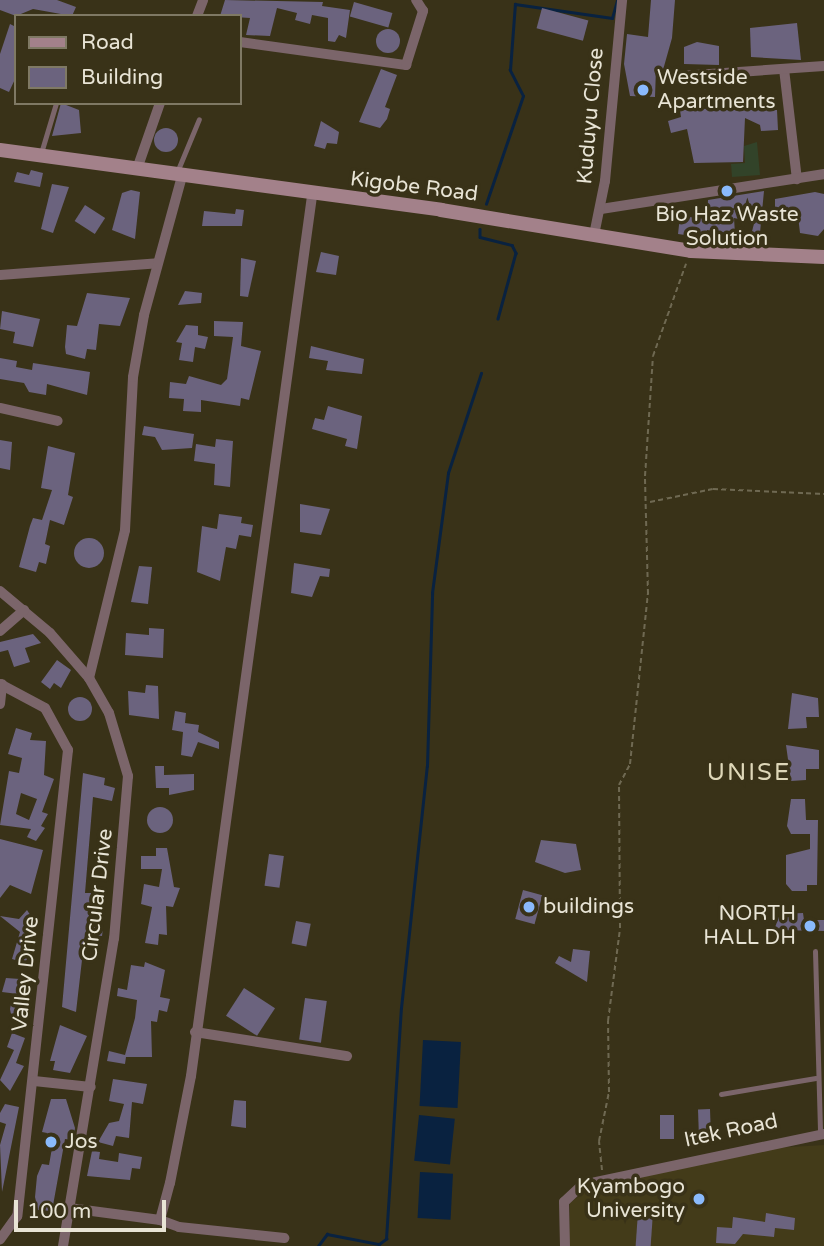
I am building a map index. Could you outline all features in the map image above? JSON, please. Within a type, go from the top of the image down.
[{"type":"street","name":"Kuduyu Close","points":[[594,235],[601,209],[621,0]]},
{"type":"street","points":[[242,42],[406,65],[421,2]]},
{"type":"street","points":[[681,76],[824,66]]},
{"type":"street","points":[[784,69],[797,179]]},
{"type":"street","points":[[137,169],[159,105]]},
{"type":"street","name":"Kigobe Road","points":[[0,150],[312,196],[441,209],[691,251],[824,257]]},
{"type":"street","points":[[601,209],[824,174]]},
{"type":"street","points":[[89,678],[118,571],[133,377],[179,175]]},
{"type":"street","points":[[160,1220],[195,1032],[312,196]]},
{"type":"street","points":[[0,275],[158,263]]},
{"type":"street","points":[[0,408],[58,421]]},
{"type":"street","name":"Circular Drive","points":[[0,591],[24,610],[89,678],[123,749],[129,789],[91,1087],[63,1246]]},
{"type":"street","points":[[0,631],[24,610]]},
{"type":"street","points":[[0,704],[1,684]]},
{"type":"street","name":"Valley Drive","points":[[0,1239],[17,1216],[34,1081],[68,747],[46,708],[1,684]]},
{"type":"street","points":[[195,1032],[347,1056]]},
{"type":"street","points":[[34,1081],[91,1087]]},
{"type":"street","name":"Itek Road","points":[[565,1246],[567,1196],[603,1178],[822,1134]]},
{"type":"street","points":[[69,1208],[160,1220],[179,1227],[284,1238]]},
{"type":"lane","points":[[40,156],[55,105]]},
{"type":"lane","points":[[179,175],[199,119]]},
{"type":"lane","points":[[815,951],[816,1078],[822,1134]]},
{"type":"lane","points":[[721,1094],[816,1078]]},
{"type":"path","points":[[603,1178],[599,1141],[609,1092],[608,1021],[620,928],[619,785],[630,764],[643,644],[649,502],[645,476],[655,342],[671,317],[691,251]]},
{"type":"path","points":[[649,502],[713,489],[824,494]]},
{"type":"shaded area","name":"Kyambogo University","points":[[824,1145],[824,1246],[569,1246],[570,1203],[589,1189],[758,1149]]},
{"type":"green space","points":[[757,142],[760,175],[732,177],[731,164],[745,163],[744,146]]},
{"type":"water","points":[[423,1040],[461,1042],[457,1108],[420,1106]]},
{"type":"water","points":[[419,1115],[455,1119],[450,1165],[414,1161]]},
{"type":"water","points":[[420,1172],[453,1174],[451,1220],[418,1218]]},
{"type":"building","points":[[0,0],[57,0],[76,7],[73,14],[33,9],[14,15],[0,10]]},
{"type":"building","points":[[225,0],[323,2],[322,6],[350,10],[346,38],[339,35],[335,42],[328,41],[328,18],[312,15],[310,24],[295,20],[297,13],[277,8],[270,36],[246,35],[250,18],[242,17],[242,14],[221,14]]},
{"type":"building","points":[[651,0],[675,0],[672,38],[663,70],[656,69],[655,97],[630,96],[624,64],[627,34],[648,37]]},
{"type":"building","points":[[354,2],[392,13],[388,27],[350,16]]},
{"type":"building","points":[[542,8],[588,20],[583,41],[537,28]]},
{"type":"building","points":[[797,23],[801,60],[751,57],[750,28]]},
{"type":"building","points":[[10,24],[14,26],[14,81],[9,92],[0,88],[0,54]]},
{"type":"building","points":[[388,29],[399,36],[400,41],[393,52],[388,53],[377,46],[376,41],[383,30]]},
{"type":"building","points":[[697,42],[719,46],[719,65],[684,64],[684,47]]},
{"type":"building","points":[[381,69],[397,75],[385,107],[390,109],[387,119],[380,128],[359,122]]},
{"type":"building","points":[[60,105],[79,110],[81,133],[52,136]]},
{"type":"building","points":[[746,107],[777,110],[778,130],[761,131],[760,125],[745,118],[743,162],[694,163],[687,129],[671,133],[668,121],[681,117],[680,110]]},
{"type":"building","points":[[321,121],[339,132],[337,144],[327,143],[325,149],[314,146]]},
{"type":"building","points":[[166,128],[177,135],[178,140],[171,151],[166,152],[155,145],[154,140],[161,129]]},
{"type":"building","points":[[31,170],[43,173],[40,187],[14,182],[17,172],[29,175]]},
{"type":"building","points":[[52,184],[69,187],[53,233],[41,229]]},
{"type":"building","points":[[131,190],[140,192],[135,239],[112,230],[122,193]]},
{"type":"building","points":[[764,191],[759,243],[751,242],[753,222],[734,218],[735,234],[707,230],[706,238],[678,234],[680,216],[707,219],[708,200]]},
{"type":"building","points":[[815,192],[824,194],[824,229],[818,236],[800,233],[798,216],[775,220],[775,199]]},
{"type":"building","points":[[85,205],[105,218],[95,234],[75,221]]},
{"type":"building","points":[[236,209],[244,210],[242,226],[202,226],[204,211],[235,214]]},
{"type":"building","points":[[321,252],[339,256],[336,275],[316,272]]},
{"type":"building","points":[[241,258],[256,261],[248,297],[240,296]]},
{"type":"building","points":[[185,291],[202,293],[201,303],[178,305]]},
{"type":"building","points":[[87,293],[130,298],[120,326],[99,324],[96,350],[87,349],[85,359],[66,354],[65,347],[67,325],[77,326]]},
{"type":"building","points":[[2,311],[40,319],[33,347],[13,343],[15,332],[0,329]]},
{"type":"building","points":[[214,321],[243,322],[241,346],[261,351],[249,400],[241,398],[240,406],[201,400],[201,412],[183,411],[184,399],[169,398],[170,382],[186,384],[189,376],[221,385],[227,379],[233,337],[214,336]]},
{"type":"building","points":[[186,325],[198,326],[198,335],[208,337],[205,349],[195,347],[193,362],[179,360],[182,343],[176,342]]},
{"type":"building","points":[[311,346],[364,359],[362,374],[326,370],[328,361],[309,358]]},
{"type":"building","points":[[0,358],[17,361],[16,367],[32,370],[33,363],[90,372],[87,395],[47,384],[46,395],[29,392],[24,383],[0,379]]},
{"type":"building","points":[[328,406],[362,416],[357,449],[345,446],[347,439],[312,429],[315,418],[324,420]]},
{"type":"building","points":[[144,426],[194,434],[192,448],[162,450],[155,437],[142,435]]},
{"type":"building","points":[[216,439],[233,441],[230,487],[214,485],[215,464],[194,461],[196,444],[215,447]]},
{"type":"building","points":[[0,440],[12,442],[10,470],[0,468]]},
{"type":"building","points":[[48,446],[75,453],[68,495],[73,497],[64,525],[50,520],[45,544],[50,546],[46,564],[39,562],[36,572],[19,567],[33,518],[42,520],[52,490],[41,488]]},
{"type":"building","points":[[300,504],[330,509],[321,535],[300,532]]},
{"type":"building","points":[[219,514],[242,517],[241,523],[253,525],[251,537],[239,535],[236,549],[226,547],[220,581],[197,572],[202,526],[217,529]]},
{"type":"building","points":[[89,538],[100,542],[104,553],[100,564],[89,568],[78,564],[74,553],[78,542]]},
{"type":"building","points":[[294,563],[330,569],[329,577],[320,576],[312,597],[291,593]]},
{"type":"building","points":[[139,566],[152,567],[148,604],[131,602]]},
{"type":"building","points":[[149,628],[164,629],[163,658],[125,655],[126,633],[149,635]]},
{"type":"building","points":[[33,634],[41,643],[25,648],[30,662],[14,667],[8,650],[0,652],[0,642]]},
{"type":"building","points":[[57,660],[71,670],[61,688],[54,683],[50,689],[41,682]]},
{"type":"building","points":[[146,685],[158,686],[159,719],[129,715],[128,691],[145,693]]},
{"type":"building","points":[[792,693],[818,698],[819,717],[806,717],[807,728],[788,729]]},
{"type":"building","points":[[80,697],[91,704],[92,709],[85,720],[80,721],[69,714],[68,709],[75,698]]},
{"type":"building","points":[[175,711],[186,713],[185,723],[199,725],[198,732],[219,742],[219,749],[198,742],[192,757],[181,755],[183,732],[172,730]]},
{"type":"building","points":[[16,728],[32,733],[30,740],[46,741],[44,775],[54,779],[42,812],[48,814],[41,826],[45,828],[36,841],[27,837],[31,829],[0,825],[9,771],[19,773],[22,758],[8,754]],"holes":[[[21,793],[37,799],[29,820],[16,814]]]},
{"type":"building","points":[[786,745],[819,750],[819,769],[806,769],[806,780],[791,781]]},
{"type":"building","points":[[155,766],[164,766],[164,775],[194,774],[194,790],[169,795],[169,788],[156,788]]},
{"type":"building","points":[[83,773],[105,778],[104,785],[115,788],[112,801],[93,797],[85,893],[91,893],[88,926],[103,928],[102,936],[85,934],[76,1012],[62,1007]]},
{"type":"building","points":[[791,799],[805,799],[806,820],[818,820],[817,885],[807,885],[807,891],[792,891],[786,884],[786,855],[810,849],[810,834],[791,834],[787,826]]},
{"type":"building","points":[[160,807],[169,811],[173,820],[169,829],[160,833],[151,829],[147,820],[151,811]]},
{"type":"building","points":[[0,839],[43,850],[31,894],[10,885],[0,898]]},
{"type":"building","points":[[541,840],[576,844],[581,870],[565,873],[535,862]]},
{"type":"building","points":[[156,848],[167,848],[174,887],[180,888],[173,907],[166,906],[167,935],[159,934],[158,945],[145,943],[152,907],[141,904],[144,884],[159,887],[162,869],[141,869],[141,856],[156,856]]},
{"type":"building","points":[[269,854],[284,856],[279,888],[265,886]]},
{"type":"building","name":"buildings","points":[[523,890],[542,895],[535,924],[515,919]]},
{"type":"building","points":[[27,910],[36,924],[22,946],[32,949],[25,963],[12,959],[20,932],[0,916],[19,919]]},
{"type":"building","points":[[803,913],[804,920],[824,920],[824,931],[774,930],[780,914]]},
{"type":"building","points":[[296,921],[311,924],[306,946],[292,944]]},
{"type":"building","points":[[573,949],[590,951],[587,982],[555,963],[559,956],[571,962]]},
{"type":"building","points":[[145,962],[165,970],[160,997],[170,999],[167,1012],[159,1010],[157,1022],[151,1021],[152,1057],[126,1057],[125,1064],[107,1061],[109,1051],[125,1055],[135,1018],[137,1000],[117,996],[118,988],[127,990],[131,965],[144,967]]},
{"type":"building","points":[[6,978],[20,979],[18,994],[2,992]]},
{"type":"building","points":[[244,988],[275,1008],[257,1036],[226,1016]]},
{"type":"building","points":[[305,998],[327,1001],[321,1043],[299,1040]]},
{"type":"building","points":[[20,999],[27,1002],[30,1009],[27,1016],[20,1019],[13,1016],[10,1009],[13,1002]]},
{"type":"building","points":[[60,1025],[87,1036],[70,1073],[53,1070],[55,1061],[50,1061]]},
{"type":"building","points":[[12,1033],[25,1038],[16,1063],[24,1066],[10,1091],[0,1080],[14,1050],[7,1047]]},
{"type":"building","points":[[113,1079],[147,1084],[143,1104],[132,1102],[129,1138],[116,1136],[113,1146],[98,1142],[109,1123],[119,1121],[124,1104],[109,1101]]},
{"type":"building","points":[[51,1099],[66,1099],[75,1128],[73,1140],[65,1139],[52,1211],[38,1210],[35,1197],[37,1176],[42,1164],[49,1165],[52,1148],[45,1148],[47,1133],[42,1132]]},
{"type":"building","points":[[234,1100],[246,1101],[246,1128],[231,1126]]},
{"type":"building","points":[[5,1104],[19,1107],[2,1192],[0,1145],[6,1124],[0,1122],[0,1113]]},
{"type":"building","points":[[698,1109],[710,1109],[711,1132],[699,1132]]},
{"type":"building","points":[[660,1115],[674,1115],[674,1139],[660,1139]]},
{"type":"building","points":[[92,1151],[100,1152],[99,1159],[118,1162],[119,1153],[142,1157],[140,1169],[132,1168],[130,1180],[87,1176]]},
{"type":"building","points":[[638,1212],[653,1213],[651,1246],[636,1246]]},
{"type":"building","points":[[766,1213],[795,1218],[794,1230],[775,1228],[774,1237],[743,1234],[735,1244],[716,1243],[717,1227],[732,1228],[733,1217],[765,1222]]},
{"type":"waterway","points":[[486,204],[523,96],[510,70],[515,4],[612,18],[617,0]]},
{"type":"waterway","points":[[480,229],[480,237],[512,245],[516,253],[498,319]]},
{"type":"waterway","points":[[318,1246],[327,1234],[379,1244],[386,1239],[401,1008],[427,766],[432,593],[448,473],[481,373]]},
{"type":"place","name":"Westside Apartments","points":[[643,90]]},
{"type":"place","name":"Bio Haz Waste Solution","points":[[727,191]]},
{"type":"place","name":"buildings","points":[[529,907]]},
{"type":"place","name":"NORTH HALL DH","points":[[810,926]]},
{"type":"place","name":"Jos","points":[[51,1142]]},
{"type":"place","name":"Kyambogo University","points":[[699,1199]]},
{"type":"district","name":"UNISE","points":[[749,773]]}]
